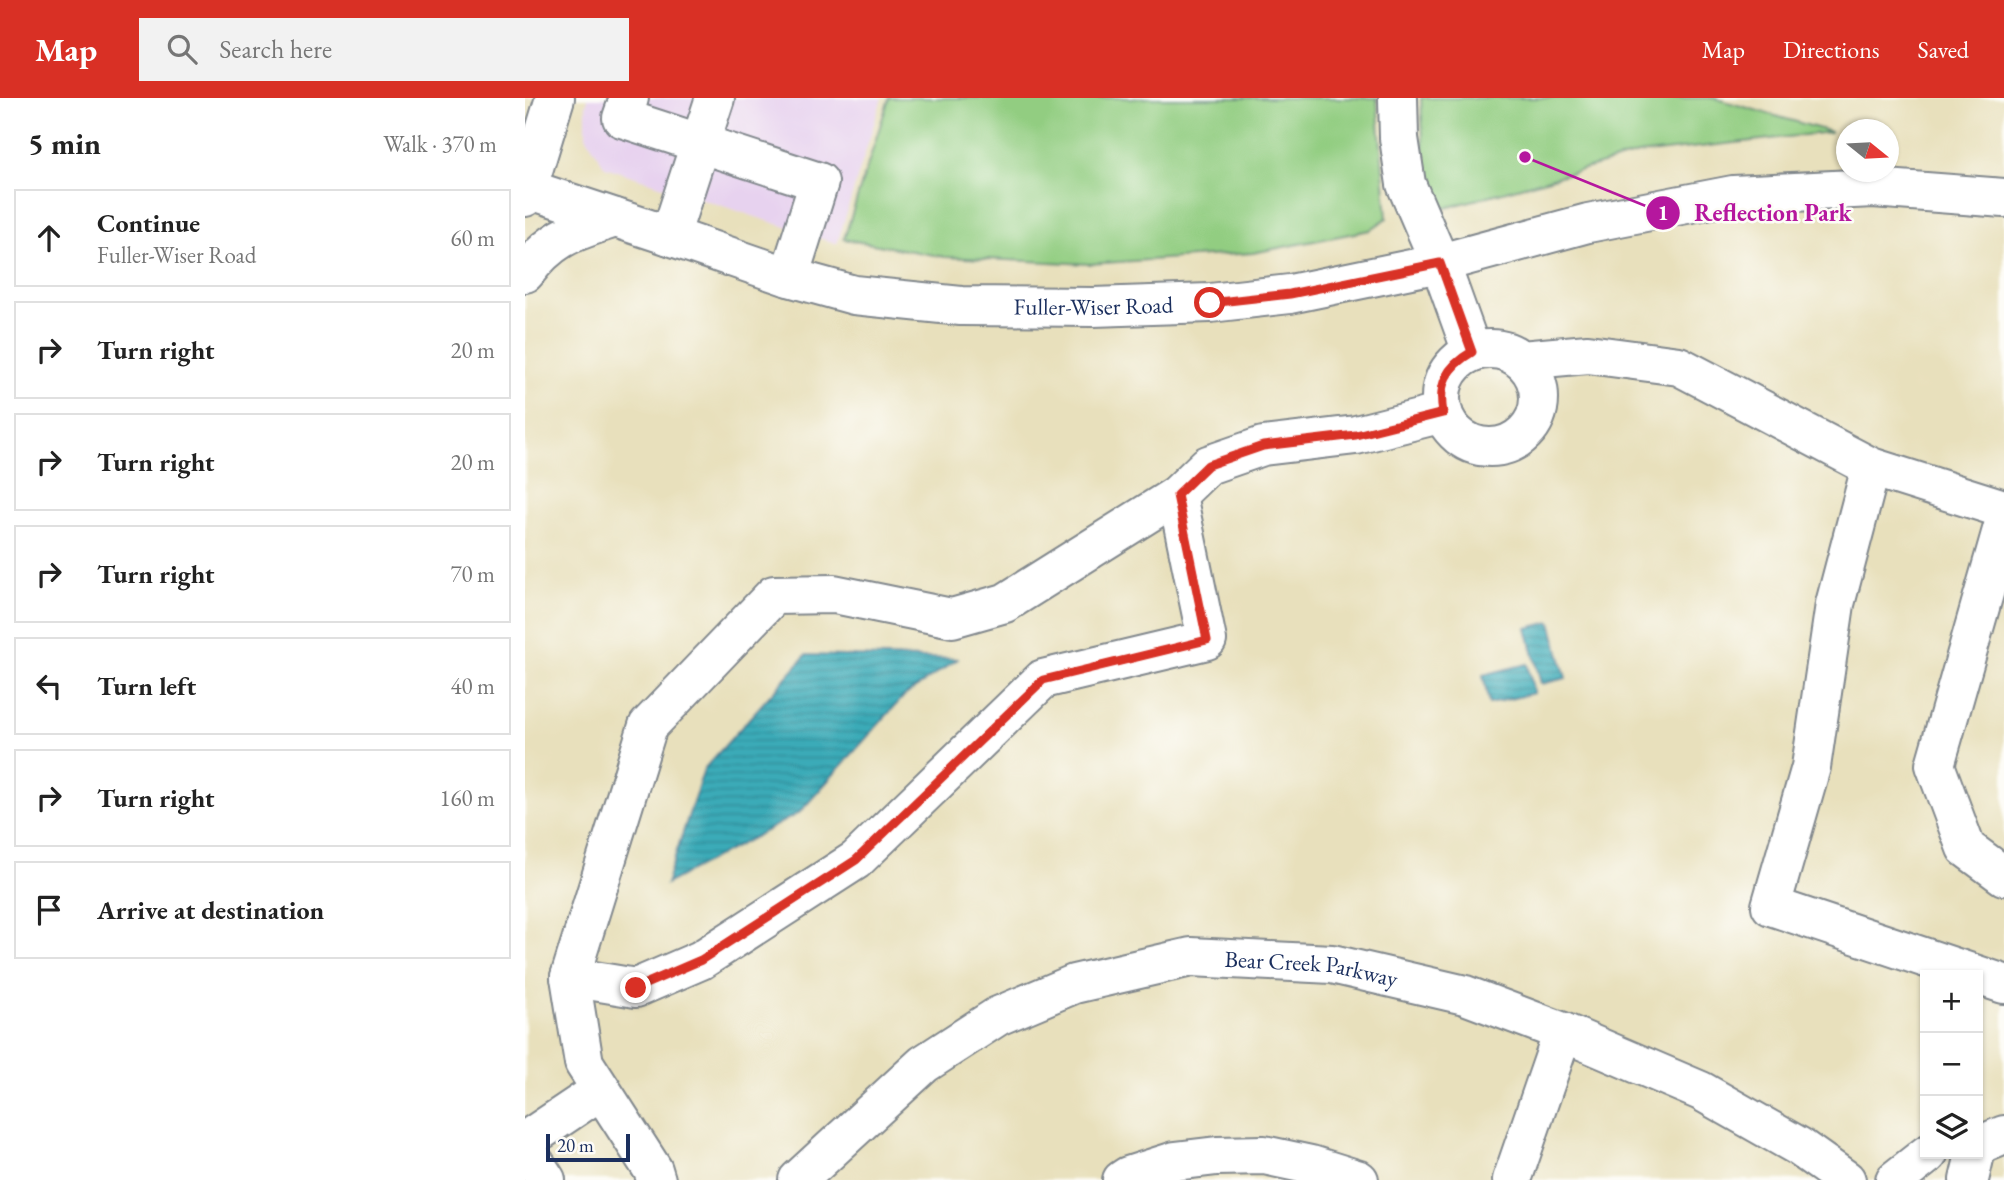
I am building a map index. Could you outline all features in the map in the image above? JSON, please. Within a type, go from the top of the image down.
[{"type":"street","points":[[526,192],[555,98]]},
{"type":"street","points":[[629,98],[622,118],[819,182],[789,277]]},
{"type":"street","points":[[670,236],[715,98]]},
{"type":"street","points":[[1398,98],[1399,138],[1406,184],[1440,263],[1472,352]]},
{"type":"street","name":"Fuller-Wiser Road","points":[[526,192],[615,218],[789,277],[854,295],[961,306],[1093,307],[1210,303],[1290,294],[1440,263],[1588,223],[1733,195],[1873,188],[2004,198]]},
{"type":"street","points":[[525,273],[538,255],[559,238],[615,218]]},
{"type":"street","points":[[1485,349],[1498,349],[1521,360],[1532,372],[1538,388],[1539,405],[1534,421],[1524,434],[1510,444],[1494,448],[1477,446],[1462,439],[1450,428],[1440,398],[1449,370],[1459,359],[1485,349]]},
{"type":"street","points":[[1521,360],[1588,354],[1679,366],[1871,467],[2004,509]]},
{"type":"street","points":[[660,1177],[584,1063],[570,977],[649,726],[774,595],[835,594],[952,618],[1005,603],[1177,495],[1208,465],[1263,446],[1356,435],[1443,413]]},
{"type":"street","points":[[1871,467],[1836,604],[1811,767],[1771,906],[2004,984]]},
{"type":"street","points":[[570,977],[636,988],[701,960],[856,860],[1043,680],[1207,640],[1177,495]]},
{"type":"street","points":[[2004,523],[1935,765],[1965,848],[2004,876]]},
{"type":"street","name":"Bear Creek Parkway","points":[[798,1180],[924,1064],[998,1016],[1074,984],[1191,957],[1332,964],[1465,995],[1563,1032],[1700,1091],[1798,1146],[1846,1180]]},
{"type":"street","points":[[1512,1180],[1563,1032]]},
{"type":"street","points":[[525,1142],[601,1090]]},
{"type":"street","points":[[1983,1144],[2004,1135]]},
{"type":"street","points":[[525,1148],[546,1180]]},
{"type":"street","points":[[1122,1180],[1175,1161],[1217,1156],[1263,1155],[1359,1180]]},
{"type":"street","points":[[1895,1180],[1922,1159]]},
{"type":"street","points":[[1969,1180],[1974,1159]]},
{"type":"shaded area","points":[[588,98],[882,98],[837,244],[605,167],[586,136]]},
{"type":"green space","points":[[889,98],[1377,98],[1387,218],[1370,230],[1253,253],[1089,264],[945,257],[844,239]]},
{"type":"green space","points":[[1421,98],[1714,98],[1831,132],[1638,154],[1435,211],[1424,161]]},
{"type":"water","points":[[1551,622],[1566,678],[1541,684],[1527,628]]},
{"type":"water","points":[[806,655],[958,659],[904,696],[799,813],[666,884],[704,769]]},
{"type":"water","points":[[1527,664],[1534,693],[1489,704],[1483,675]]},
{"type":"place","name":"Reflection Park","points":[[1525,157]]},
{"type":"route","points":[[636,988],[701,960],[856,860],[1043,680],[1207,640],[1177,495],[1208,465],[1263,446],[1356,435],[1443,413],[1440,398],[1449,370],[1459,359],[1472,352],[1440,263],[1290,294],[1210,303]]}]
